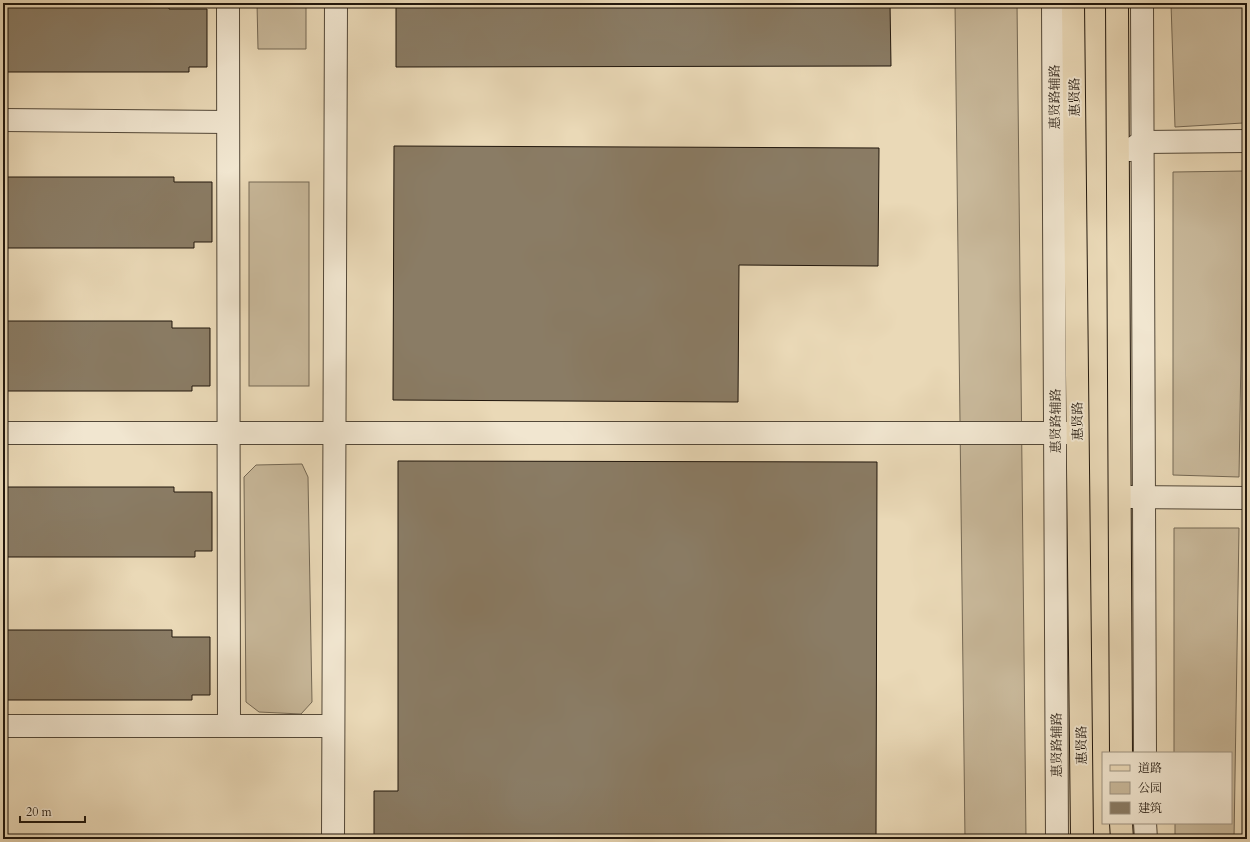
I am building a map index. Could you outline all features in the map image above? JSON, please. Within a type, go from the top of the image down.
[{"type":"main road","name":"惠贤路","points":[[1073,3],[1082,839]]},
{"type":"main road","points":[[1117,3],[1121,752]]},
{"type":"main road","points":[[1122,824],[1122,839]]},
{"type":"street","points":[[228,3],[228,726]]},
{"type":"street","points":[[332,839],[336,3]]},
{"type":"street","name":"惠贤路辅路","points":[[1053,3],[1057,839]]},
{"type":"street","points":[[1142,3],[1145,752]]},
{"type":"street","points":[[3,120],[228,122]]},
{"type":"street","points":[[1118,158],[1142,142],[1247,140]]},
{"type":"street","points":[[3,434],[1077,433]]},
{"type":"street","points":[[1120,497],[1247,498]]},
{"type":"street","points":[[3,726],[333,726]]},
{"type":"street","points":[[1146,824],[1146,839]]},
{"type":"green space","points":[[257,3],[306,3],[306,49],[258,49]]},
{"type":"green space","points":[[955,3],[1017,3],[1026,839],[965,839]]},
{"type":"green space","points":[[1171,3],[1243,3],[1243,123],[1175,127]]},
{"type":"green space","points":[[1244,171],[1239,477],[1173,475],[1173,172]]},
{"type":"green space","points":[[249,182],[309,182],[309,386],[249,386]]},
{"type":"green space","points":[[302,464],[308,477],[312,702],[301,714],[259,712],[246,702],[244,477],[256,465]]},
{"type":"green space","points":[[1174,528],[1239,528],[1234,839],[1175,839],[1175,824],[1232,824],[1232,752],[1174,752]]},
{"type":"building","points":[[3,3],[169,3],[169,9],[207,9],[207,67],[189,67],[189,72],[3,72]]},
{"type":"building","points":[[396,3],[890,3],[891,66],[396,67]]},
{"type":"building","points":[[394,146],[879,148],[878,266],[739,265],[738,402],[393,400]]},
{"type":"building","points":[[3,177],[174,177],[174,182],[212,182],[212,242],[194,242],[194,248],[3,248]]},
{"type":"building","points":[[3,321],[172,321],[172,328],[210,328],[210,386],[192,386],[192,391],[3,391]]},
{"type":"building","points":[[398,461],[877,462],[876,839],[374,839],[374,791],[398,791]]},
{"type":"building","points":[[3,487],[174,487],[174,492],[212,492],[212,551],[195,551],[195,557],[3,557]]},
{"type":"building","points":[[3,630],[172,630],[172,637],[210,637],[210,695],[192,695],[192,700],[3,700]]}]
